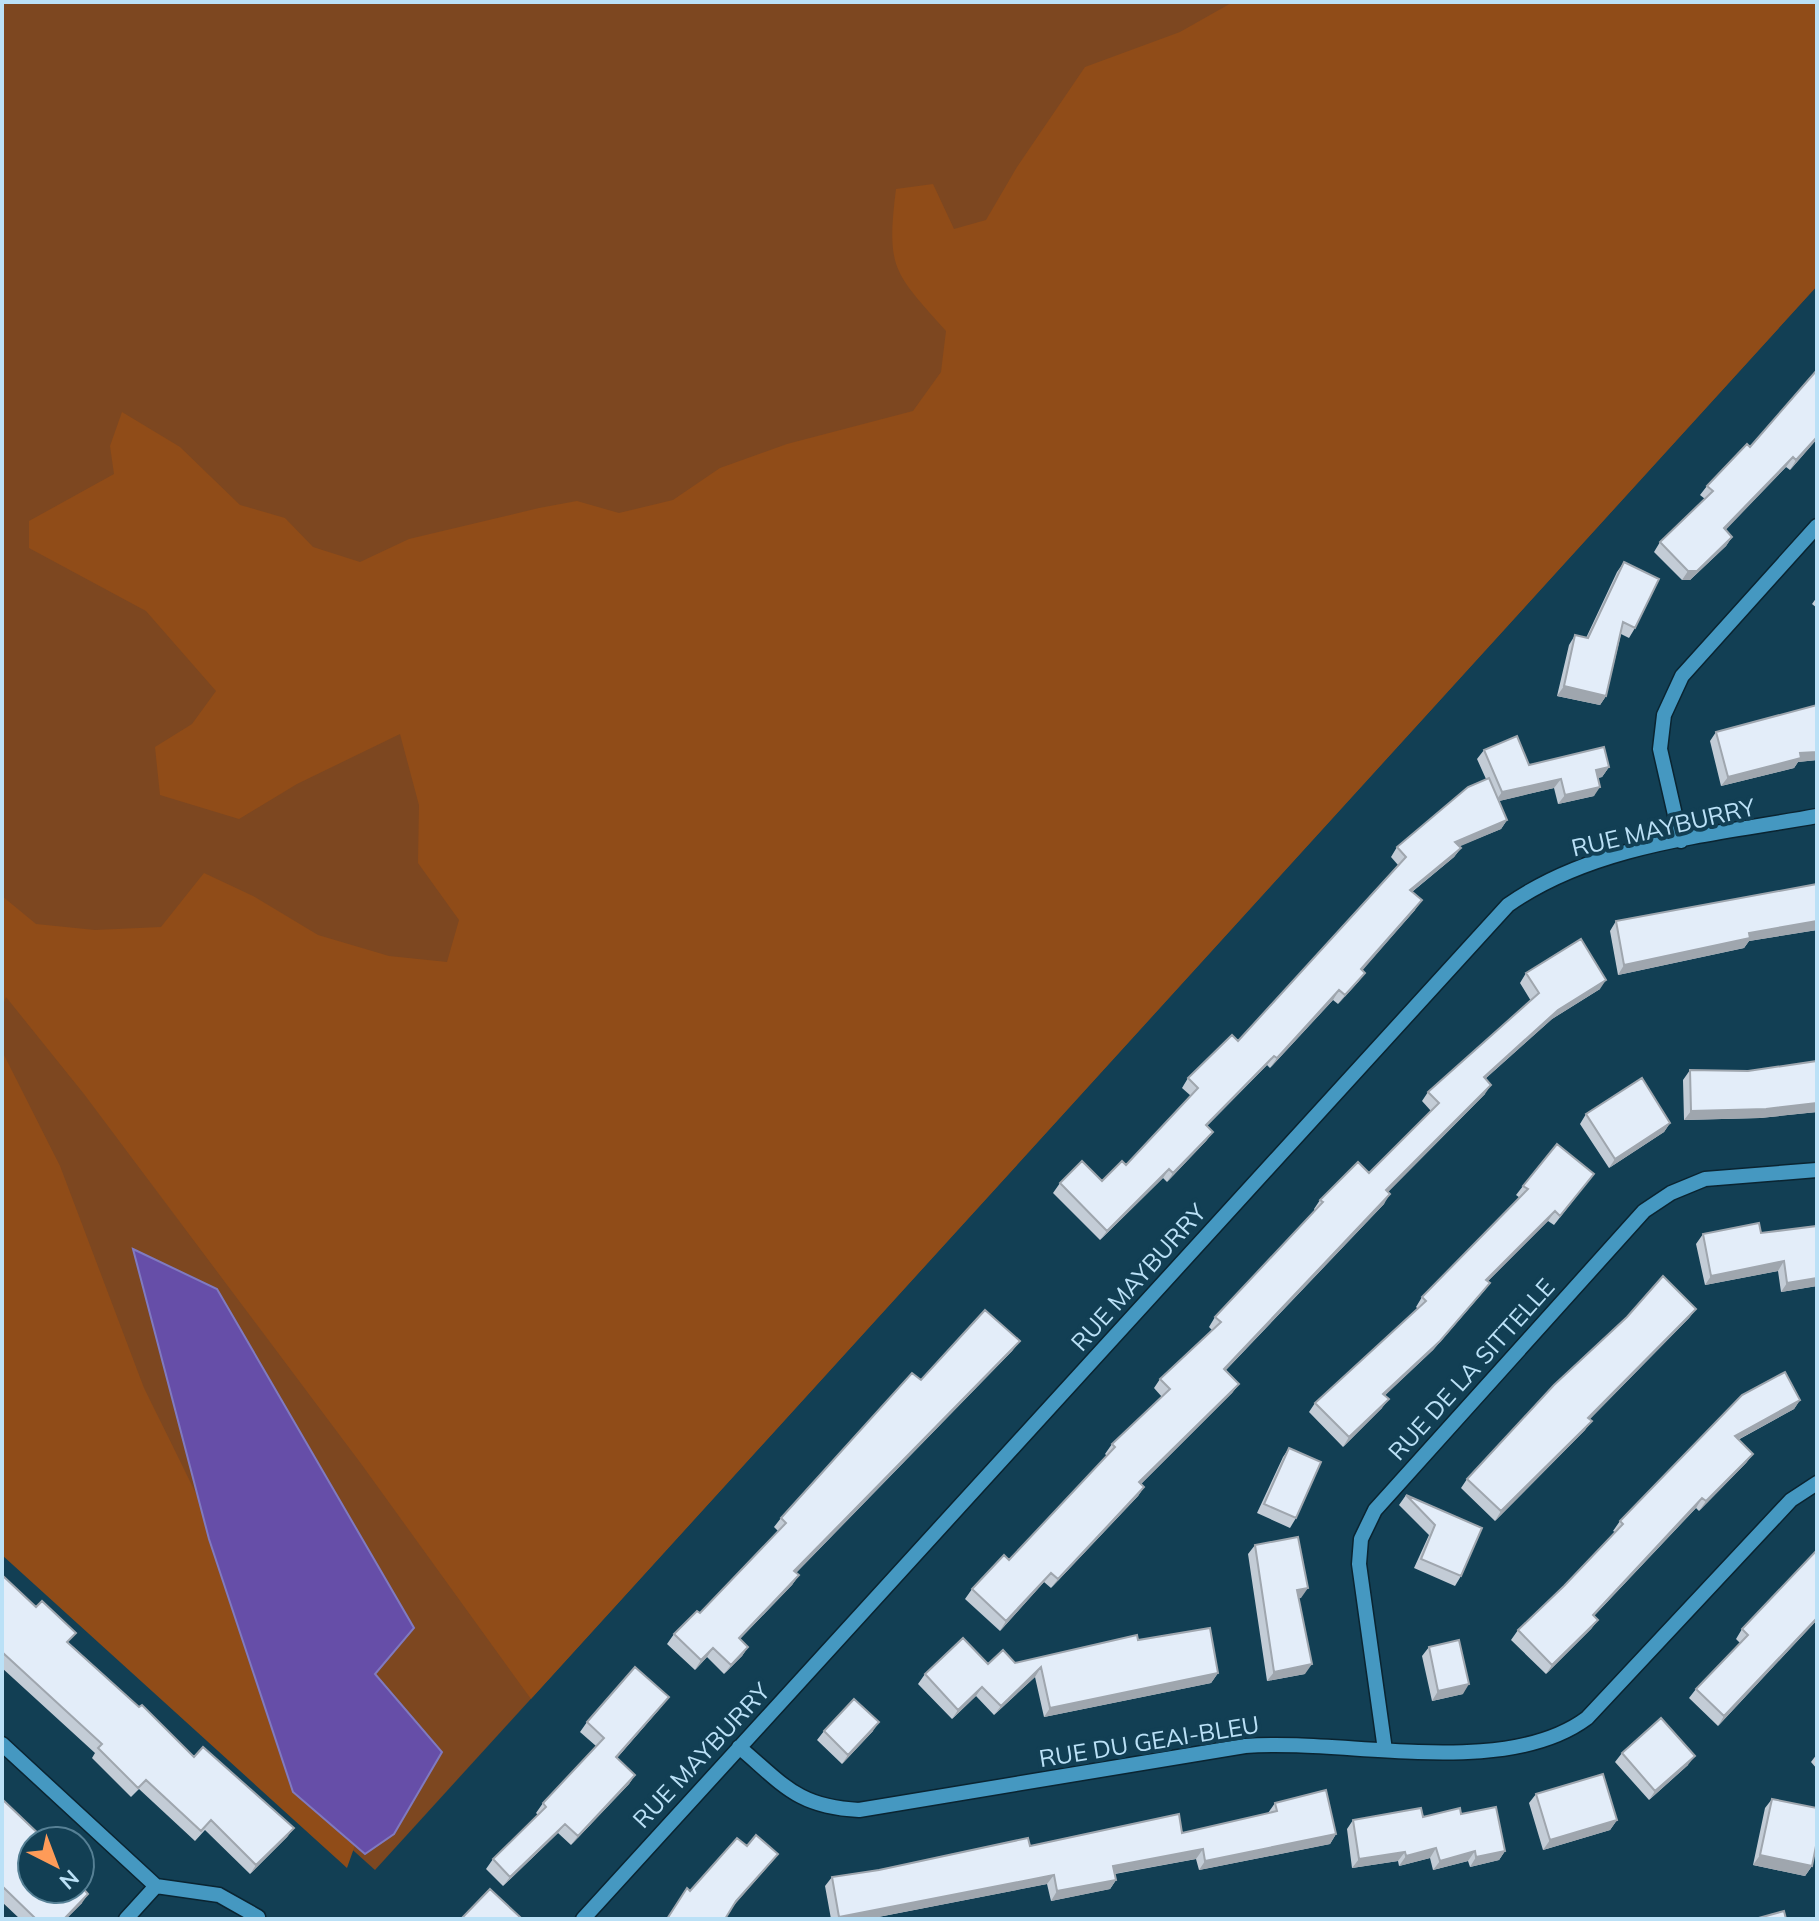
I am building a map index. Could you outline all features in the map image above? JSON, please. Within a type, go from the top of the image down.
[{"type":"street","points":[[1681,841],[1660,749],[1664,715],[1682,676],[1817,526]]},
{"type":"street","name":"RUE MAYBURRY","points":[[583,1919],[1489,923],[1519,897],[1584,865],[1681,841],[1817,816]]},
{"type":"street","name":"RUE DE LA SITTELLE","points":[[1385,1750],[1359,1564],[1361,1539],[1375,1510],[1644,1211],[1671,1193],[1705,1179],[1817,1170]]},
{"type":"street","name":"RUE DU GEAI-BLEU","points":[[739,1747],[800,1798],[825,1808],[859,1810],[1275,1743],[1424,1753],[1541,1743],[1567,1733],[1611,1695],[1791,1500],[1817,1483]]},
{"type":"street","points":[[2,1744],[156,1886],[219,1895],[258,1917]]},
{"type":"street","points":[[126,1919],[156,1886]]},
{"type":"shaded area","points":[[2,2],[1817,2],[1817,286],[375,1870],[2,1535]]},
{"type":"shaded area","points":[[1233,2],[1817,2],[1817,286],[531,1699],[362,1465],[84,1094],[6,997],[2,1008],[2,896],[36,924],[95,930],[161,927],[204,873],[253,896],[318,935],[389,956],[447,962],[459,920],[418,863],[419,805],[400,734],[297,784],[239,819],[160,795],[155,747],[192,724],[216,691],[146,611],[29,548],[29,521],[114,474],[110,446],[122,412],[180,447],[240,505],[285,518],[313,547],[360,562],[409,539],[539,508],[577,501],[619,513],[673,500],[720,468],[787,444],[913,411],[941,372],[946,331],[905,282],[898,268],[892,237],[896,189],[933,184],[954,229],[986,220],[1017,167],[1085,67],[1180,32]]},
{"type":"shaded area","points":[[2,1051],[60,1166],[144,1388],[361,1828],[347,1868],[2,1555]]},
{"type":"shaded area","points":[[133,1249],[217,1289],[414,1628],[375,1674],[442,1752],[394,1834],[365,1854],[293,1792],[209,1539]]},
{"type":"building","points":[[1817,370],[1817,437],[1796,460],[1793,457],[1724,528],[1732,537],[1697,571],[1688,571],[1660,542],[1713,491],[1707,486],[1747,444],[1750,447]]},
{"type":"building","points":[[1624,562],[1659,579],[1635,628],[1623,622],[1606,696],[1564,686],[1575,635],[1588,638]]},
{"type":"building","points":[[1817,705],[1817,752],[1800,753],[1801,758],[1728,777],[1716,732]]},
{"type":"building","points":[[1517,736],[1529,765],[1604,747],[1609,767],[1596,770],[1600,787],[1565,795],[1561,779],[1502,792],[1484,750]]},
{"type":"building","points":[[1489,778],[1507,820],[1455,842],[1461,848],[1410,890],[1422,900],[1361,969],[1365,973],[1345,995],[1339,990],[1277,1058],[1274,1056],[1206,1125],[1213,1132],[1173,1173],[1169,1169],[1107,1231],[1060,1183],[1082,1161],[1102,1181],[1122,1161],[1126,1165],[1198,1088],[1188,1078],[1232,1035],[1238,1041],[1406,857],[1397,847],[1468,787]]},
{"type":"building","points":[[1817,884],[1817,921],[1749,933],[1750,938],[1624,965],[1616,921]]},
{"type":"building","points":[[1581,939],[1606,980],[1558,1010],[1484,1077],[1491,1085],[1386,1190],[1390,1194],[1224,1369],[1239,1384],[1139,1482],[1144,1487],[1058,1579],[1051,1573],[1006,1621],[972,1589],[1004,1555],[1009,1560],[1115,1447],[1112,1444],[1170,1389],[1160,1379],[1221,1322],[1215,1317],[1323,1202],[1320,1200],[1358,1162],[1369,1173],[1439,1103],[1428,1092],[1539,993],[1526,973]]},
{"type":"building","points":[[1817,1061],[1817,1103],[1766,1109],[1691,1111],[1690,1070],[1748,1071]]},
{"type":"building","points":[[1642,1078],[1670,1123],[1615,1159],[1586,1114]]},
{"type":"building","points":[[1557,1144],[1594,1174],[1560,1216],[1555,1211],[1486,1280],[1490,1283],[1440,1341],[1383,1394],[1389,1399],[1349,1437],[1315,1403],[1426,1301],[1422,1297],[1528,1189],[1523,1186]]},
{"type":"building","points":[[1759,1223],[1761,1233],[1817,1226],[1817,1278],[1787,1283],[1784,1261],[1711,1276],[1703,1234]]},
{"type":"building","points":[[1663,1276],[1696,1309],[1588,1418],[1592,1421],[1501,1511],[1467,1479],[1554,1385],[1627,1317]]},
{"type":"building","points":[[985,1310],[1020,1341],[794,1571],[799,1575],[739,1638],[748,1647],[731,1665],[713,1648],[701,1660],[674,1634],[697,1611],[700,1613],[786,1523],[781,1518],[912,1373],[921,1380]]},
{"type":"building","points":[[1785,1372],[1800,1400],[1735,1436],[1753,1454],[1706,1501],[1702,1498],[1593,1615],[1598,1620],[1552,1665],[1518,1630],[1564,1586],[1623,1524],[1620,1521],[1742,1395]]},
{"type":"building","points":[[1289,1448],[1321,1462],[1296,1518],[1264,1504]]},
{"type":"building","points":[[1406,1495],[1482,1528],[1461,1576],[1421,1559],[1435,1525]]},
{"type":"building","points":[[1298,1537],[1308,1588],[1297,1590],[1312,1664],[1274,1672],[1255,1545]]},
{"type":"building","points":[[1817,1550],[1817,1618],[1724,1716],[1696,1689],[1748,1635],[1742,1629]]},
{"type":"building","points":[[2,1575],[36,1607],[42,1601],[76,1633],[67,1642],[139,1707],[142,1705],[194,1757],[203,1747],[294,1828],[256,1865],[211,1820],[201,1831],[146,1780],[138,1788],[98,1748],[102,1744],[2,1652]]},
{"type":"building","points":[[1210,1628],[1218,1673],[1050,1708],[1041,1667],[1001,1706],[982,1687],[958,1710],[925,1674],[963,1638],[988,1664],[1003,1650],[1015,1663],[1137,1635],[1138,1640]]},
{"type":"building","points":[[1459,1640],[1469,1684],[1438,1691],[1429,1647]]},
{"type":"building","points":[[635,1667],[669,1697],[616,1757],[635,1775],[578,1836],[565,1824],[510,1877],[493,1859],[546,1807],[543,1803],[604,1738],[587,1722]]},
{"type":"building","points":[[854,1699],[879,1722],[848,1755],[824,1731]]},
{"type":"building","points":[[1661,1718],[1695,1756],[1655,1791],[1622,1753]]},
{"type":"building","points":[[1603,1774],[1617,1820],[1550,1840],[1536,1794]]},
{"type":"building","points":[[1326,1790],[1336,1834],[1205,1861],[1203,1849],[1113,1866],[1116,1880],[1057,1891],[1054,1875],[839,1917],[832,1877],[1028,1838],[1030,1846],[1179,1814],[1182,1833],[1277,1811],[1275,1803]]},
{"type":"building","points":[[2,1799],[29,1825],[16,1825],[16,1900],[2,1886]]},
{"type":"building","points":[[1772,1799],[1817,1808],[1817,1841],[1812,1866],[1760,1855]]},
{"type":"building","points":[[1496,1807],[1505,1851],[1476,1857],[1475,1851],[1440,1861],[1436,1848],[1406,1856],[1405,1852],[1359,1859],[1353,1820],[1421,1808],[1423,1817],[1460,1808],[1461,1814]]},
{"type":"building","points":[[756,1835],[778,1854],[736,1901],[725,1919],[667,1919],[687,1888],[690,1891],[737,1838],[747,1846]]},
{"type":"building","points":[[490,1889],[520,1917],[461,1919]]},
{"type":"building","points":[[22,1905],[77,1905],[64,1919],[36,1919]]},
{"type":"building","points":[[1784,1911],[1786,1919],[1755,1919]]}]
